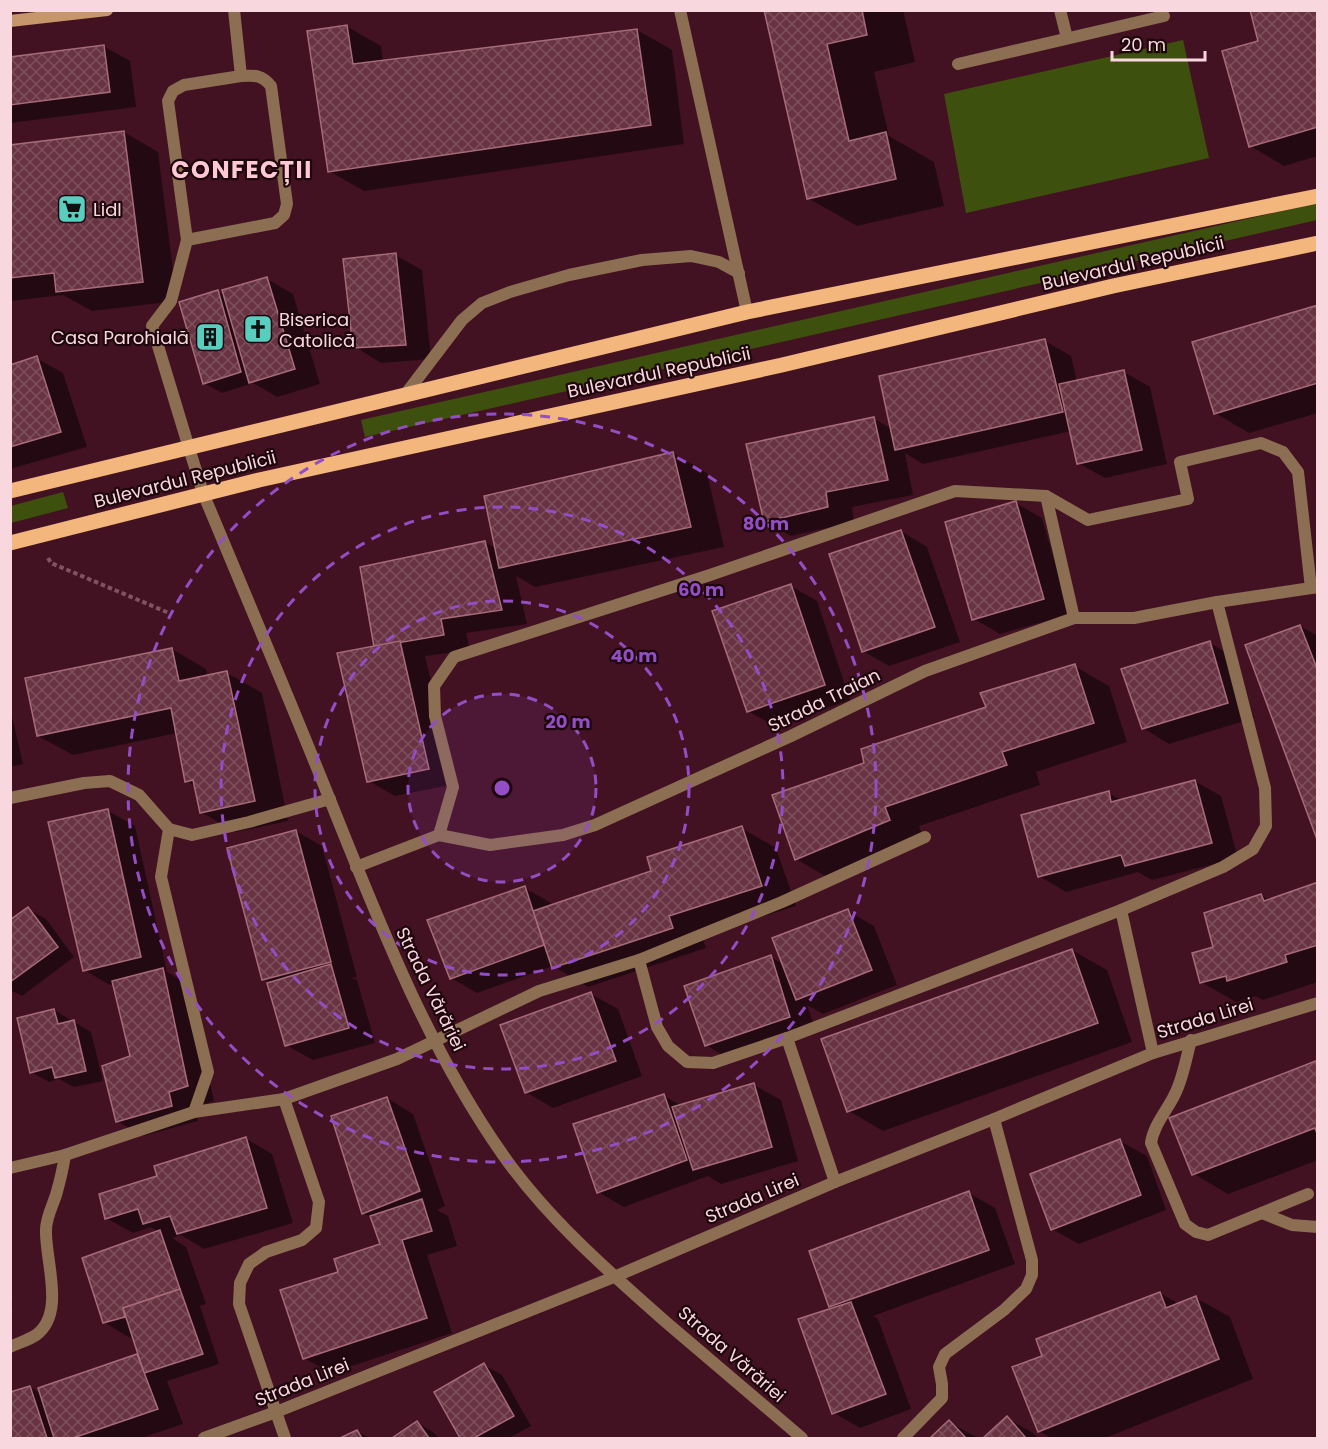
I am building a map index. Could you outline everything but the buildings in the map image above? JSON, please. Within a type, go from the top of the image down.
[{"type":"main road","points":[[10,21],[107,10]]},
{"type":"main road","name":"Bulevardul Republicii","points":[[10,491],[747,312],[1317,196]]},
{"type":"main road","name":"Bulevardul Republicii","points":[[10,543],[203,493],[782,365],[1113,286],[1317,243]]},
{"type":"street","points":[[234,10],[241,76]]},
{"type":"street","points":[[680,10],[747,312]]},
{"type":"street","points":[[1060,10],[1067,38]]},
{"type":"street","points":[[958,64],[1164,16]]},
{"type":"street","points":[[258,75],[266,79],[271,86],[287,204],[284,215],[275,223],[187,240],[168,101],[173,91],[184,85],[241,76],[258,75]]},
{"type":"street","name":"Strada Vărăriei","points":[[187,240],[171,301],[152,326],[189,448],[203,493],[356,867],[393,954],[435,1042],[504,1157],[536,1195],[614,1276],[802,1438]]},
{"type":"street","points":[[405,395],[462,320],[482,303],[510,292],[569,275],[642,260],[691,256],[719,262],[739,273]]},
{"type":"street","points":[[356,867],[439,835],[453,787],[435,716],[434,686],[454,657],[721,572],[955,491],[1046,496],[1088,520],[1188,500],[1180,462],[1262,442],[1283,452],[1298,472],[1314,587]]},
{"type":"street","points":[[1046,496],[1074,618]]},
{"type":"street","name":"Strada Traian","points":[[439,835],[490,845],[563,835],[595,825],[791,736],[925,671],[1074,618],[1134,618],[1314,587]]},
{"type":"street","points":[[639,960],[657,1027],[668,1046],[687,1062],[713,1063],[787,1038],[1121,910],[1223,867],[1253,849],[1266,826],[1265,788],[1217,602]]},
{"type":"street","points":[[10,798],[84,783],[110,781],[139,795],[169,829],[192,835],[249,822],[330,799]]},
{"type":"street","points":[[169,829],[161,877],[208,1072],[194,1112]]},
{"type":"street","points":[[10,1168],[65,1155],[194,1112],[284,1099],[397,1059],[539,991],[639,960],[782,902],[926,837]]},
{"type":"street","points":[[1121,910],[1153,1053]]},
{"type":"street","name":"Strada Lirei","points":[[204,1438],[276,1412],[614,1276],[835,1182],[1153,1053],[1317,1003]]},
{"type":"street","points":[[787,1038],[835,1182]]},
{"type":"street","points":[[1191,1040],[1179,1086],[1171,1104],[1153,1130],[1151,1143],[1185,1224],[1196,1232],[1208,1235],[1308,1194]]},
{"type":"street","points":[[284,1099],[319,1202],[316,1228],[302,1240],[266,1252],[249,1264],[240,1283],[239,1304],[285,1438]]},
{"type":"street","points":[[903,1438],[942,1398],[939,1367],[945,1354],[1004,1311],[1026,1289],[1032,1275],[1032,1260],[994,1119]]},
{"type":"street","points":[[10,1347],[35,1336],[46,1325],[52,1305],[52,1279],[46,1230],[48,1215],[62,1175],[65,1155]]},
{"type":"street","points":[[1262,1213],[1292,1225],[1317,1227]]},
{"type":"path","points":[[36,536],[51,563],[169,613]]},
{"type":"green space","points":[[1183,40],[1209,158],[966,213],[944,94]]},
{"type":"green space","points":[[1317,203],[1317,220],[365,437],[361,420]]},
{"type":"green space","points":[[63,492],[68,508],[11,523],[11,506]]},
{"type":"place","name":"Lidl","points":[[72,209]]},
{"type":"place","name":"Biserica Catolică","points":[[258,329]]},
{"type":"place","name":"Casa Parohială","points":[[210,337]]},
{"type":"district","name":"CONFECȚII","points":[[242,169]]}]
